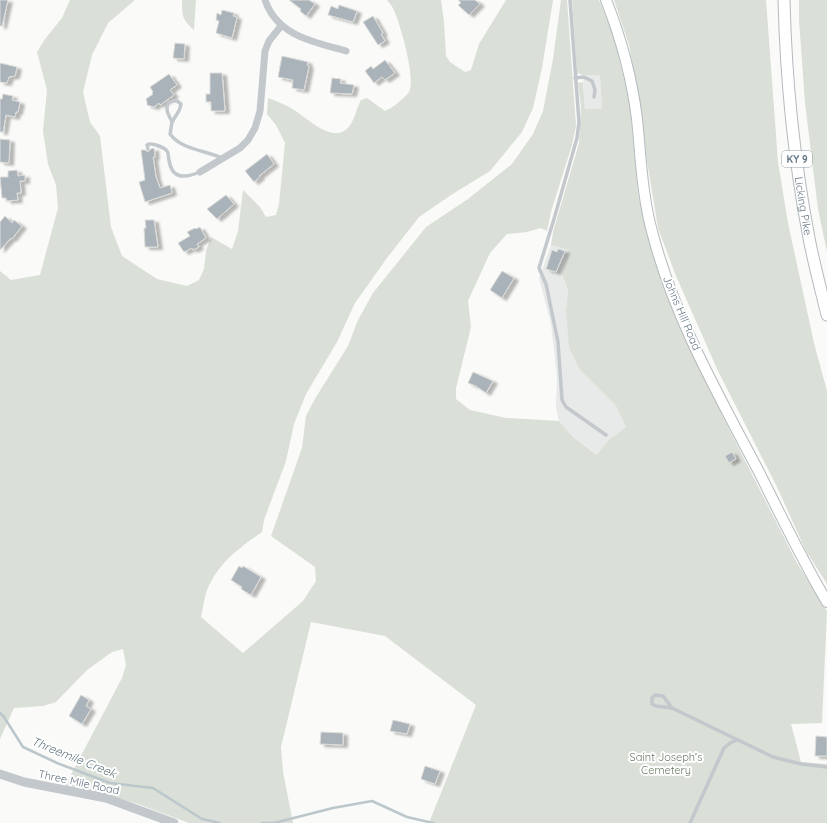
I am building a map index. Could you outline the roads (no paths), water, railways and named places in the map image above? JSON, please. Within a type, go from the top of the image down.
[{"type":"main road","name":"Johns Hill Road","points":[[606,0],[619,38],[632,89],[637,119],[644,191],[650,222],[675,300],[725,409],[798,551],[827,602]]},
{"type":"main road","name":"Licking Pike","points":[[784,0],[789,99],[800,188],[809,239],[827,315]]},
{"type":"street","points":[[265,0],[272,14],[281,26],[300,37],[346,50]]},
{"type":"street","points":[[200,172],[244,144],[255,128],[260,111],[265,51],[270,39],[281,26]]},
{"type":"street","name":"Three Mile Road","points":[[0,774],[24,782],[106,798],[174,823]]},
{"type":"lane","points":[[570,0],[579,122],[577,138],[539,268],[546,284],[558,342],[562,400],[566,407],[606,435]]},
{"type":"lane","points":[[575,78],[584,77],[592,81],[594,97]]},
{"type":"lane","points":[[172,122],[167,112],[167,107],[168,104],[177,101],[181,104],[181,108],[172,122],[170,134],[174,139],[192,148],[223,158]]},
{"type":"lane","points":[[148,149],[147,144],[151,143],[166,150],[168,152],[170,167],[178,176],[184,177],[200,172]]},
{"type":"lane","points":[[672,708],[663,696],[655,695],[652,698],[652,704],[656,706],[672,708],[772,757],[784,761],[827,767]]},
{"type":"lane","points":[[690,823],[724,748],[737,740]]},
{"type":"waterway","name":"Threemile Creek","points":[[0,713],[23,747],[57,763],[110,783],[153,788],[202,819],[220,823]]},
{"type":"waterway","name":"Threemile Creek","points":[[262,823],[274,823],[333,808],[372,801],[407,817],[433,823]]},
{"type":"park label","name":"Saint Joseph’s Cemetery","points":[[666,763]]}]
